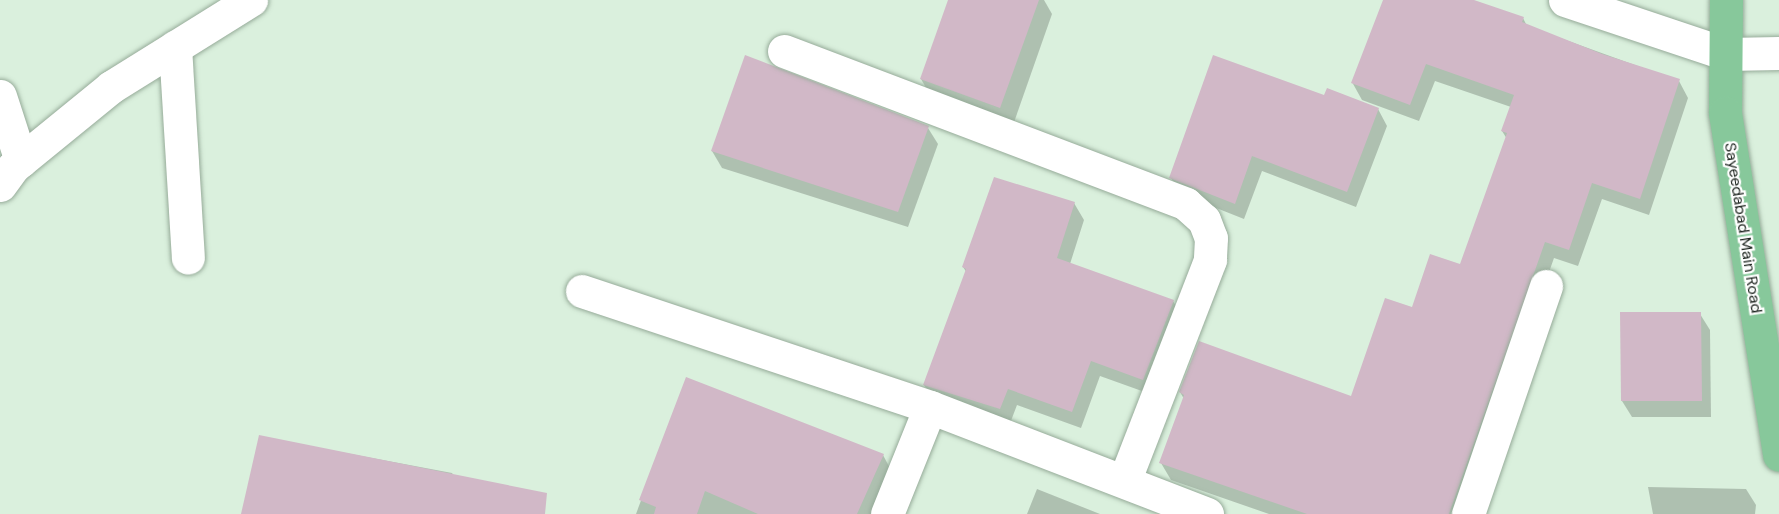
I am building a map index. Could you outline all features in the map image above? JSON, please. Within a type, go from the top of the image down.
[{"type":"main road","name":"Sayeedabad Main Road","points":[[1726,0],[1725,113],[1779,455]]},
{"type":"street","points":[[9,169],[111,87],[251,0]]},
{"type":"street","points":[[1565,0],[1726,54],[1779,52]]},
{"type":"street","points":[[175,47],[188,258]]},
{"type":"street","points":[[784,51],[1186,204],[1204,220],[1211,238],[1210,260],[1125,479]]},
{"type":"street","points":[[0,96],[9,169]]},
{"type":"street","points":[[1468,514],[1546,286]]},
{"type":"street","points":[[582,291],[930,407],[1125,479],[1207,514]]},
{"type":"street","points":[[887,514],[930,407]]},
{"type":"building","points":[[948,0],[1039,0],[1000,108],[920,79]]},
{"type":"building","points":[[1383,0],[1474,0],[1524,17],[1522,22],[1602,54],[1680,79],[1640,199],[1592,183],[1569,250],[1545,242],[1449,514],[1307,514],[1159,463],[1184,395],[1179,392],[1199,341],[1351,396],[1385,298],[1412,307],[1430,254],[1460,264],[1507,133],[1501,131],[1514,95],[1426,64],[1410,105],[1351,83]]},
{"type":"building","points":[[745,55],[929,126],[898,212],[711,151]]},
{"type":"building","points":[[1213,55],[1324,95],[1327,88],[1379,108],[1347,192],[1252,156],[1235,204],[1169,178]]},
{"type":"building","points":[[994,177],[1075,202],[1057,258],[1174,300],[1143,380],[1091,361],[1072,412],[1008,389],[1000,409],[923,385],[966,269],[962,267]]},
{"type":"building","points":[[1620,312],[1701,312],[1702,401],[1621,401]]},
{"type":"building","points":[[686,377],[884,454],[857,514],[758,514],[705,491],[697,514],[654,514],[656,507],[639,500]]},
{"type":"building","points":[[259,435],[547,493],[545,514],[241,514]]}]
